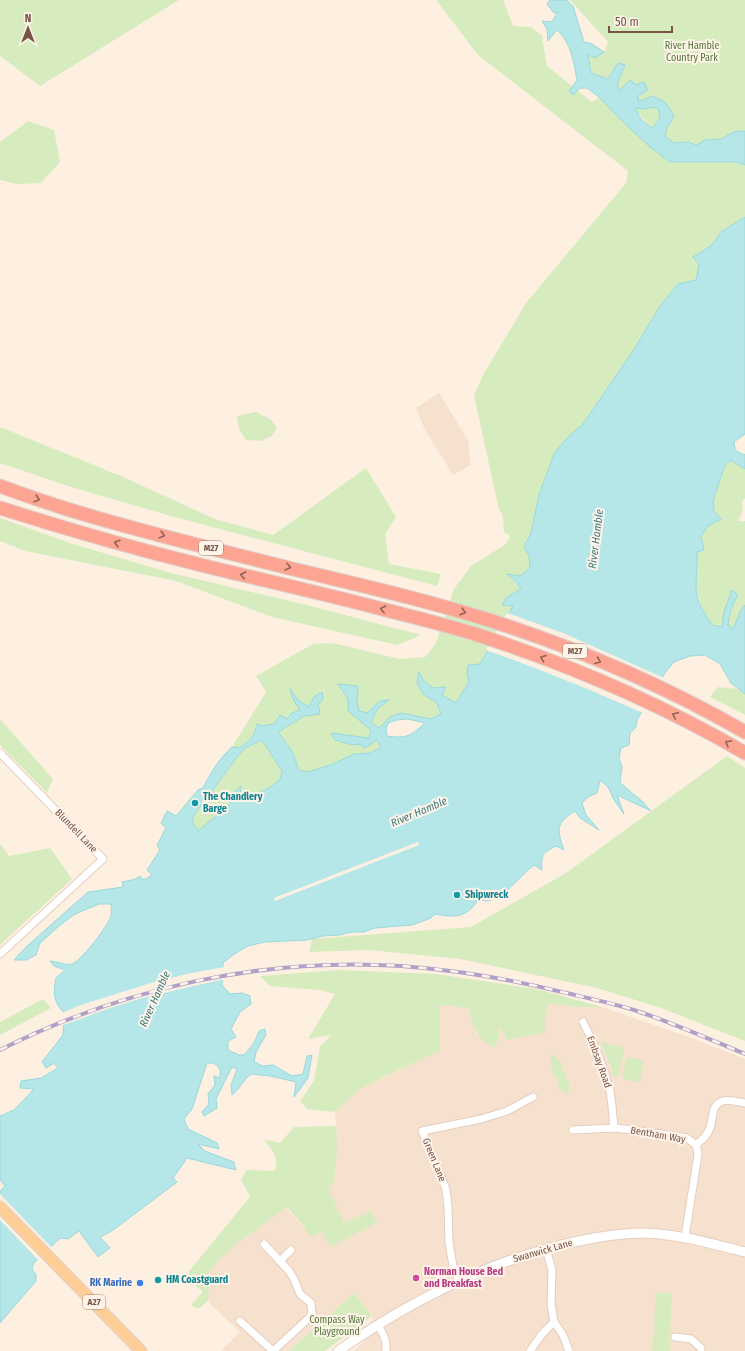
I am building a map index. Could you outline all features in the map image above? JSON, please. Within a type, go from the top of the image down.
[{"type":"highway","name":"M27","points":[[0,486],[67,509],[120,524],[425,601],[493,621],[561,646],[646,681],[719,717],[745,732]]},
{"type":"highway","name":"M27","points":[[0,508],[137,549],[421,619],[477,635],[550,661],[645,701],[710,732],[745,753]]},
{"type":"main road","name":"A27","points":[[0,1207],[141,1351]]},
{"type":"street","name":"Blundell Lane","points":[[0,753],[104,859],[0,954]]},
{"type":"street","name":"Embsay Road","points":[[582,1022],[592,1038],[607,1082],[610,1092],[614,1128]]},
{"type":"street","name":"Green Lane","points":[[459,1281],[453,1266],[449,1242],[446,1189],[422,1131],[481,1119],[507,1111],[533,1097]]},
{"type":"street","points":[[696,1145],[704,1138],[710,1128],[714,1108],[720,1102],[730,1100],[745,1103]]},
{"type":"street","name":"Bentham Way","points":[[573,1130],[614,1128],[634,1130],[687,1138],[696,1145],[698,1154],[685,1237]]},
{"type":"street","name":"Swanwick Lane","points":[[338,1351],[378,1325],[421,1300],[459,1281],[492,1266],[579,1240],[610,1235],[638,1233],[685,1237],[745,1252]]},
{"type":"street","points":[[240,1321],[273,1351],[310,1317],[312,1313],[311,1303],[300,1294],[289,1271],[264,1244]]},
{"type":"street","points":[[546,1249],[552,1270],[551,1304],[554,1322],[563,1336],[569,1351]]},
{"type":"street","points":[[280,1261],[291,1250]]},
{"type":"street","points":[[530,1351],[542,1334],[554,1322]]},
{"type":"street","points":[[378,1325],[387,1343],[386,1351]]},
{"type":"street","points":[[675,1337],[691,1339],[701,1348],[701,1351]]},
{"type":"shaded area","points":[[439,393],[468,440],[471,465],[453,475],[425,430],[416,408]]},
{"type":"shaded area","points":[[549,1003],[576,1007],[602,1007],[689,1037],[745,1059],[745,1351],[353,1351],[363,1342],[373,1317],[354,1293],[289,1351],[223,1351],[222,1350],[240,1332],[210,1304],[192,1274],[278,1198],[305,1229],[325,1190],[333,1184],[338,1150],[335,1112],[360,1089],[440,1051],[439,1005],[468,1007],[477,1035],[499,1025],[546,1032],[546,1013]]},
{"type":"green space","points":[[0,0],[179,0],[40,86],[0,56]]},
{"type":"green space","points":[[436,0],[503,0],[513,26],[531,27],[542,36],[547,66],[592,102],[599,97],[649,146],[745,165],[745,217],[722,231],[711,246],[693,257],[699,265],[696,280],[678,284],[660,306],[635,348],[583,424],[567,438],[554,454],[539,495],[531,533],[524,547],[529,555],[530,568],[520,576],[508,575],[521,589],[506,598],[503,604],[514,606],[480,664],[467,674],[469,682],[456,703],[441,695],[446,688],[433,688],[424,681],[419,673],[423,694],[437,703],[441,714],[431,719],[401,713],[390,717],[380,728],[371,722],[378,708],[388,700],[380,702],[367,713],[359,711],[357,702],[358,686],[338,685],[360,720],[371,730],[369,739],[331,733],[335,740],[352,745],[377,740],[381,747],[370,753],[354,754],[333,764],[308,772],[299,770],[292,751],[278,732],[304,716],[320,714],[318,705],[322,692],[314,697],[309,707],[298,700],[294,701],[300,710],[285,720],[274,724],[257,724],[253,736],[249,741],[239,748],[232,747],[266,692],[256,676],[313,644],[337,644],[400,659],[425,657],[436,643],[454,589],[471,566],[506,544],[510,536],[504,532],[503,517],[498,506],[474,395],[483,375],[526,303],[626,183],[628,171],[478,55]]},
{"type":"green space","name":"River Hamble Country Park","points":[[570,0],[745,0],[745,131],[734,132],[721,139],[705,140],[697,145],[688,142],[674,143],[665,136],[667,128],[674,116],[652,96],[638,101],[636,85],[630,80],[619,91],[617,85],[625,66],[617,64],[608,79],[591,73],[588,55],[604,52],[608,42]]},
{"type":"green space","points":[[636,107],[646,109],[652,107],[658,108],[660,118],[652,128],[637,112]]},
{"type":"green space","points":[[28,121],[54,130],[60,162],[41,183],[17,184],[0,180],[0,142]]},
{"type":"green space","points":[[256,412],[270,419],[277,427],[272,436],[261,441],[246,440],[239,429],[237,416]]},
{"type":"green space","points":[[0,427],[121,476],[215,519],[273,535],[366,468],[396,517],[385,534],[389,564],[441,574],[437,586],[174,517],[68,486],[0,463]]},
{"type":"green space","points":[[730,460],[745,469],[745,498],[742,502],[743,511],[738,521],[745,521],[745,605],[741,610],[733,629],[728,625],[734,603],[738,595],[732,591],[724,612],[722,627],[712,625],[702,609],[696,589],[698,566],[697,552],[704,549],[701,536],[708,526],[721,519],[714,511],[713,501],[724,467]]},
{"type":"green space","points":[[0,518],[70,543],[171,573],[303,604],[421,635],[397,645],[272,617],[176,581],[25,551],[0,541]]},
{"type":"green space","points":[[718,687],[738,689],[745,694],[745,715],[710,697]]},
{"type":"green space","points":[[0,719],[53,779],[47,793],[0,745]]},
{"type":"green space","points":[[262,740],[282,771],[280,780],[269,788],[242,801],[239,796],[241,787],[230,804],[217,814],[199,832],[192,822],[195,813],[245,748]]},
{"type":"green space","points":[[727,756],[745,768],[745,1041],[661,1008],[597,988],[460,959],[369,950],[309,952],[312,939],[471,927],[566,873]]},
{"type":"green space","points":[[0,844],[9,856],[50,848],[72,879],[0,945]]},
{"type":"green space","points":[[338,970],[436,974],[537,989],[602,1007],[576,1007],[549,1003],[546,1013],[546,1032],[507,1040],[500,1026],[498,1041],[493,1048],[482,1039],[476,1031],[468,1008],[440,1005],[440,1051],[360,1089],[335,1112],[307,1109],[300,1101],[314,1081],[320,1046],[332,1035],[308,1039],[335,994],[320,990],[270,986],[260,976]]},
{"type":"green space","points":[[43,999],[51,1008],[0,1035],[0,1022]]},
{"type":"green space","points":[[600,1042],[624,1048],[619,1075],[617,1077],[613,1076],[612,1068]]},
{"type":"green space","points":[[550,1054],[559,1059],[569,1083],[569,1094],[563,1092],[559,1088],[556,1075],[553,1074]]},
{"type":"green space","points":[[627,1057],[642,1060],[644,1062],[640,1082],[622,1077]]},
{"type":"green space","points":[[336,1126],[338,1150],[333,1184],[328,1188],[344,1223],[371,1211],[377,1223],[330,1247],[322,1231],[311,1237],[287,1207],[236,1244],[217,1262],[208,1273],[208,1301],[198,1309],[191,1305],[203,1292],[188,1280],[189,1271],[250,1197],[241,1179],[247,1170],[275,1171],[275,1158],[272,1150],[264,1139],[280,1143],[294,1127]]},
{"type":"green space","name":"Compass Way Playground","points":[[354,1293],[372,1316],[325,1351],[289,1351]]},
{"type":"green space","points":[[656,1293],[672,1293],[669,1351],[652,1351]]},
{"type":"water","points":[[550,0],[567,0],[573,6],[584,42],[592,44],[604,52],[595,58],[588,55],[591,73],[608,79],[618,63],[625,65],[617,85],[619,91],[630,80],[636,85],[644,82],[648,90],[638,96],[638,101],[652,96],[665,102],[674,116],[667,128],[665,136],[674,143],[688,142],[697,145],[705,140],[721,139],[734,132],[745,131],[745,165],[736,162],[670,162],[649,146],[599,97],[587,88],[580,88],[573,95],[569,91],[577,80],[571,53],[566,40],[557,30],[548,41],[547,29],[542,21],[551,22],[558,13],[554,13],[547,4]],"holes":[[[636,108],[658,108],[660,118],[652,128],[644,122]]]},
{"type":"water","name":"River Hamble","points":[[745,217],[745,434],[734,442],[735,450],[744,455],[745,454],[745,469],[730,460],[724,467],[713,501],[714,511],[721,519],[708,526],[701,536],[704,550],[697,552],[696,593],[699,603],[712,625],[722,627],[724,612],[732,590],[738,595],[734,602],[728,621],[728,625],[733,629],[741,610],[745,605],[745,694],[731,683],[720,664],[705,655],[690,656],[674,662],[664,674],[637,720],[636,727],[630,733],[629,745],[621,748],[619,758],[622,767],[620,783],[642,801],[651,811],[617,795],[624,814],[614,800],[608,787],[600,780],[597,793],[588,797],[582,803],[586,815],[599,830],[580,818],[575,811],[564,820],[559,828],[564,850],[556,846],[548,850],[542,860],[542,870],[534,865],[506,891],[494,899],[488,901],[479,899],[470,910],[460,915],[449,916],[435,914],[431,918],[412,925],[375,928],[364,932],[351,932],[307,940],[265,942],[248,946],[223,963],[222,985],[230,994],[242,993],[250,996],[251,1004],[240,1012],[231,1029],[236,1037],[228,1041],[228,1050],[239,1055],[244,1055],[254,1043],[259,1031],[265,1029],[266,1035],[256,1052],[254,1061],[262,1066],[273,1065],[292,1076],[303,1074],[307,1056],[312,1055],[308,1078],[294,1097],[296,1082],[270,1076],[251,1074],[232,1095],[231,1085],[237,1069],[232,1067],[216,1099],[217,1108],[204,1116],[202,1112],[209,1104],[208,1094],[215,1085],[214,1076],[220,1078],[220,1069],[214,1063],[207,1063],[192,1109],[184,1119],[188,1129],[217,1143],[219,1149],[198,1144],[205,1151],[234,1162],[236,1170],[187,1158],[173,1178],[177,1182],[112,1231],[100,1237],[110,1248],[98,1257],[79,1231],[68,1239],[61,1238],[33,1264],[32,1269],[36,1275],[36,1281],[0,1323],[0,1191],[5,1186],[0,1180],[0,1116],[14,1110],[34,1089],[20,1088],[21,1081],[41,1078],[58,1068],[54,1063],[46,1068],[42,1062],[63,1035],[64,1013],[56,1001],[54,989],[56,978],[65,970],[54,966],[50,961],[72,964],[78,960],[95,941],[109,921],[111,915],[111,904],[99,904],[75,914],[40,943],[36,955],[26,960],[14,960],[26,947],[88,892],[123,887],[122,882],[134,880],[140,876],[144,880],[152,875],[147,870],[160,850],[157,845],[166,828],[161,823],[167,811],[176,816],[198,790],[203,788],[223,756],[232,747],[239,748],[251,739],[257,724],[263,726],[274,724],[280,715],[287,719],[292,713],[300,710],[294,701],[290,689],[298,700],[309,707],[314,697],[322,692],[323,699],[318,705],[320,714],[304,716],[278,732],[292,751],[299,770],[308,772],[333,764],[354,754],[370,753],[381,747],[377,740],[365,748],[359,744],[352,745],[335,740],[331,733],[369,738],[371,730],[348,711],[348,699],[338,684],[358,686],[357,702],[359,711],[367,713],[380,701],[389,700],[378,708],[371,722],[379,728],[390,717],[401,713],[431,719],[441,714],[437,703],[423,694],[417,683],[419,672],[424,681],[433,688],[446,687],[442,695],[456,703],[469,682],[467,674],[468,665],[480,664],[513,606],[502,605],[506,598],[521,589],[507,574],[520,576],[530,568],[529,555],[524,547],[531,533],[539,495],[554,454],[567,438],[583,424],[635,348],[660,306],[678,284],[696,280],[699,265],[693,257],[711,246],[722,231]],"holes":[[[408,719],[425,723],[408,736],[387,736],[386,729],[388,723]],[[262,740],[282,771],[280,780],[269,788],[243,801],[240,796],[241,786],[230,797],[230,804],[198,831],[192,822],[195,813],[245,748]]]},
{"type":"pier","points":[[507,613],[563,633],[664,678],[643,713],[590,690],[486,650]]},
{"type":"pier","points":[[418,842],[419,845],[275,901],[274,898]]},
{"type":"pier","points":[[224,967],[224,979],[142,998],[61,1026],[62,1013],[81,1005],[151,983]]},
{"type":"pier","points":[[0,1194],[52,1248],[39,1261],[0,1220]]},
{"type":"railway","points":[[0,1050],[47,1028],[95,1009],[195,981],[246,972],[349,964],[401,966],[442,970],[542,987],[637,1011],[678,1026],[745,1054]]},
{"type":"place","name":"The Chandlery Barge","points":[[195,803]]},
{"type":"place","name":"Shipwreck","points":[[457,895]]},
{"type":"place","name":"Norman House Bed and Breakfast","points":[[416,1278]]},
{"type":"place","name":"HM Coastguard","points":[[158,1280]]},
{"type":"place","name":"RK Marine","points":[[140,1283]]}]
